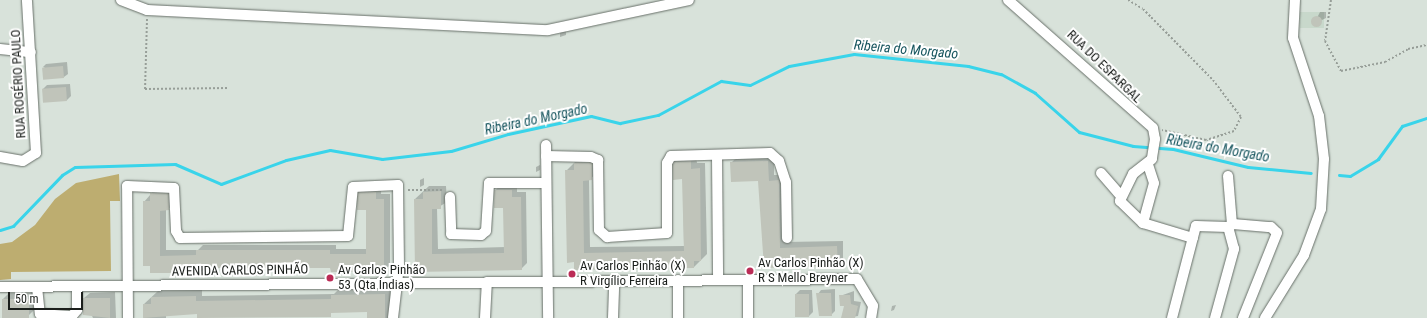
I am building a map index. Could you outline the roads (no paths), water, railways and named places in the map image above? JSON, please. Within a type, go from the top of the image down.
[{"type":"street","name":"RUA ROGÉRIO PAULO","points":[[0,157],[23,161],[36,153],[27,0]]},
{"type":"street","points":[[121,0],[147,10],[548,30],[689,0]]},
{"type":"street","name":"RUA DO ESPARGAL","points":[[1008,0],[1153,128],[1156,139],[1150,162]]},
{"type":"street","points":[[1265,318],[1304,255],[1321,209],[1324,159],[1318,116],[1293,38],[1295,0]]},
{"type":"street","points":[[0,49],[31,52]]},
{"type":"street","points":[[546,145],[549,281],[548,318]]},
{"type":"street","points":[[546,156],[591,157],[598,160],[599,230],[607,237],[665,235],[669,228],[669,158],[770,153],[777,158],[786,182],[787,238]]},
{"type":"street","points":[[717,155],[718,280]]},
{"type":"street","points":[[1120,194],[1134,172],[1150,162],[1154,183],[1143,223]]},
{"type":"street","points":[[1101,174],[1120,194],[1121,203],[1143,223],[1168,232],[1193,238]]},
{"type":"street","points":[[1215,318],[1234,247],[1230,226],[1228,176]]},
{"type":"street","points":[[450,197],[451,234],[481,235],[486,231],[489,183],[546,183]]},
{"type":"street","points":[[128,318],[127,186],[174,188],[176,231],[180,238],[348,236],[353,187],[398,188],[399,266],[393,318]]},
{"type":"street","points":[[1172,318],[1198,224],[1271,228],[1277,233],[1243,318]]},
{"type":"street","name":"AVENIDA CARLOS PINHÃO","points":[[0,287],[857,279],[874,306],[871,318]]},
{"type":"street","points":[[678,280],[678,318]]},
{"type":"street","points":[[748,280],[748,318]]},
{"type":"street","points":[[613,318],[614,281]]},
{"type":"street","points":[[485,318],[487,282]]},
{"type":"street","points":[[38,286],[40,314],[72,316],[77,310],[77,286]]},
{"type":"waterway","name":"Ribeira do Morgado","points":[[0,230],[13,226],[62,175],[75,167],[175,164],[221,184],[286,160],[330,150],[382,159],[451,151],[508,134],[591,116],[620,123],[658,115],[721,81],[750,85],[789,66],[854,54],[968,66],[1001,74],[1035,93],[1079,132],[1133,146],[1173,149],[1248,167],[1311,173]]},
{"type":"waterway","name":"Ribeira do Morgado","points":[[1339,175],[1350,176],[1378,159],[1402,126],[1427,118]]},
{"type":"place","name":"Av Carlos Pinhão (X) R S Mello Breyner","points":[[750,271]]},
{"type":"place","name":"Av Carlos Pinhão (X) R Virgílio Ferreira","points":[[572,274]]},
{"type":"place","name":"Av Carlos Pinhão 53 (Qta Índias)","points":[[330,278]]}]
